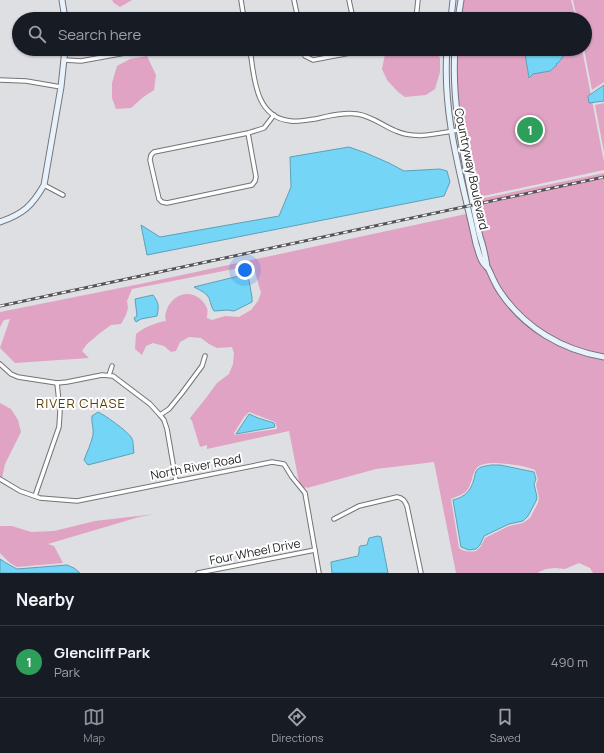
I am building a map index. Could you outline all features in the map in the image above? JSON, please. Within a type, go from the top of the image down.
[{"type":"street","points":[[62,0],[64,12]]},
{"type":"street","points":[[241,0],[243,12]]},
{"type":"street","points":[[294,0],[297,12]]},
{"type":"street","points":[[349,0],[352,12]]},
{"type":"street","points":[[417,12],[418,0]]},
{"type":"street","points":[[451,12],[453,0]]},
{"type":"street","points":[[459,12],[460,0]]},
{"type":"street","points":[[0,222],[25,211],[37,197],[44,185],[61,87],[64,56]]},
{"type":"street","points":[[64,60],[81,61],[108,56]]},
{"type":"street","points":[[251,56],[257,92],[263,104],[274,115],[285,120],[296,122],[338,114],[355,113],[369,117],[396,131],[412,135],[428,135],[459,130]]},
{"type":"street","points":[[305,56],[313,60],[331,56]]},
{"type":"street","name":"Countryway Boulevard","points":[[447,56],[447,101],[451,131],[476,244],[482,261],[487,267]]},
{"type":"street","name":"Countryway Boulevard","points":[[455,56],[455,101],[459,130],[477,225],[487,267],[492,279],[515,311],[535,330],[564,346],[587,354],[604,357]]},
{"type":"street","points":[[0,80],[26,81],[61,87]]},
{"type":"street","points":[[248,133],[256,177],[252,185],[167,203],[162,202],[159,198],[150,160],[151,155],[154,152],[248,133],[264,128],[274,115]]},
{"type":"street","points":[[44,185],[62,195]]},
{"type":"street","points":[[160,415],[169,410],[182,393],[202,366],[205,356]]},
{"type":"street","points":[[0,364],[11,374],[18,377],[57,383],[102,375],[113,376],[150,404],[164,420],[167,429],[176,481]]},
{"type":"street","points":[[109,375],[112,366]]},
{"type":"street","points":[[35,496],[59,427],[60,411],[57,383]]},
{"type":"street","name":"North River Road","points":[[0,479],[20,491],[40,498],[77,501],[272,462],[284,464],[292,478],[305,493],[319,573]]},
{"type":"street","points":[[334,518],[353,508],[365,504],[397,497],[400,498],[406,502],[421,573]]},
{"type":"street","name":"Four Wheel Drive","points":[[198,573],[315,550]]},
{"type":"shaded area","points":[[112,0],[132,0],[120,7]]},
{"type":"shaded area","points":[[463,0],[571,0],[574,12],[462,12]]},
{"type":"shaded area","points":[[573,0],[604,0],[604,82],[592,90],[585,56],[592,56],[592,12],[576,12]]},
{"type":"shaded area","points":[[147,56],[156,75],[154,90],[131,108],[116,109],[112,98],[112,83],[117,66],[130,59]]},
{"type":"shaded area","points":[[385,56],[439,56],[440,58],[440,72],[435,89],[426,95],[405,97],[387,80],[382,69]]},
{"type":"shaded area","points":[[457,56],[583,56],[604,162],[604,170],[474,198],[458,105]]},
{"type":"shaded area","points":[[604,103],[604,152],[595,105]]},
{"type":"shaded area","points":[[604,173],[604,355],[562,342],[538,328],[517,309],[507,297],[496,282],[490,270],[475,200]]},
{"type":"shaded area","points":[[467,212],[489,278],[502,299],[512,311],[523,322],[547,340],[560,347],[589,357],[604,360],[604,573],[593,573],[590,568],[579,563],[565,569],[546,569],[538,573],[456,573],[434,462],[376,469],[303,488],[299,482],[289,431],[207,449],[207,445],[200,447],[190,418],[217,383],[229,374],[233,364],[234,353],[232,347],[217,348],[201,338],[189,337],[180,342],[176,351],[171,352],[164,346],[153,343],[146,346],[142,355],[135,349],[136,334],[143,329],[166,321],[165,314],[172,301],[182,295],[194,295],[199,298],[207,308],[207,318],[212,320],[225,316],[239,317],[251,310],[258,301],[261,293],[255,272],[249,266],[132,289],[127,301],[128,308],[126,315],[121,324],[111,325],[87,344],[82,351],[89,358],[15,363],[0,348],[10,319],[4,320],[0,327],[0,312],[140,284],[466,214]],"holes":[[[249,412],[275,422],[277,429],[235,435],[234,433]],[[502,463],[535,470],[538,479],[536,485],[539,497],[538,503],[530,518],[523,523],[509,526],[485,538],[481,546],[476,551],[465,551],[459,548],[451,499],[466,491],[470,486],[474,472],[478,467],[483,464]]]},
{"type":"shaded area","points":[[0,403],[11,409],[18,420],[21,432],[5,464],[2,478],[0,476]]},
{"type":"shaded area","points":[[155,514],[139,517],[48,544],[54,546],[63,563],[17,567],[10,563],[0,553],[0,526],[12,526],[31,532],[54,531],[95,521]]},
{"type":"water","points":[[525,56],[564,56],[550,71],[533,74],[529,78]]},
{"type":"water","points":[[604,85],[604,101],[589,103],[588,96]]},
{"type":"water","points":[[349,147],[389,163],[404,171],[440,169],[447,171],[450,182],[444,196],[147,255],[141,225],[160,237],[279,216],[291,187],[290,157]]},
{"type":"water","points":[[248,275],[252,302],[234,311],[214,311],[207,295],[194,287]]},
{"type":"water","points":[[153,295],[158,305],[157,316],[141,319],[136,322],[134,318],[137,316],[135,299]]},
{"type":"water","points":[[98,412],[116,423],[129,434],[133,440],[134,453],[88,465],[84,460],[93,435],[92,416]]},
{"type":"water","points":[[249,414],[274,423],[275,427],[236,434]]},
{"type":"water","points":[[491,465],[500,465],[534,472],[536,479],[534,484],[537,497],[536,501],[528,516],[523,521],[509,524],[484,536],[480,545],[476,549],[469,550],[461,547],[453,500],[461,497],[469,490],[478,469]]},
{"type":"water","points":[[378,536],[381,537],[388,573],[332,573],[331,562],[358,556],[360,546],[367,545],[369,538]]},
{"type":"water","points":[[0,559],[17,569],[67,565],[80,573],[0,573]]},
{"type":"railway","points":[[0,306],[604,177]]},
{"type":"place","name":"Glencliff Park","points":[[530,130]]},
{"type":"district","name":"RIVER CHASE","points":[[81,403]]}]
